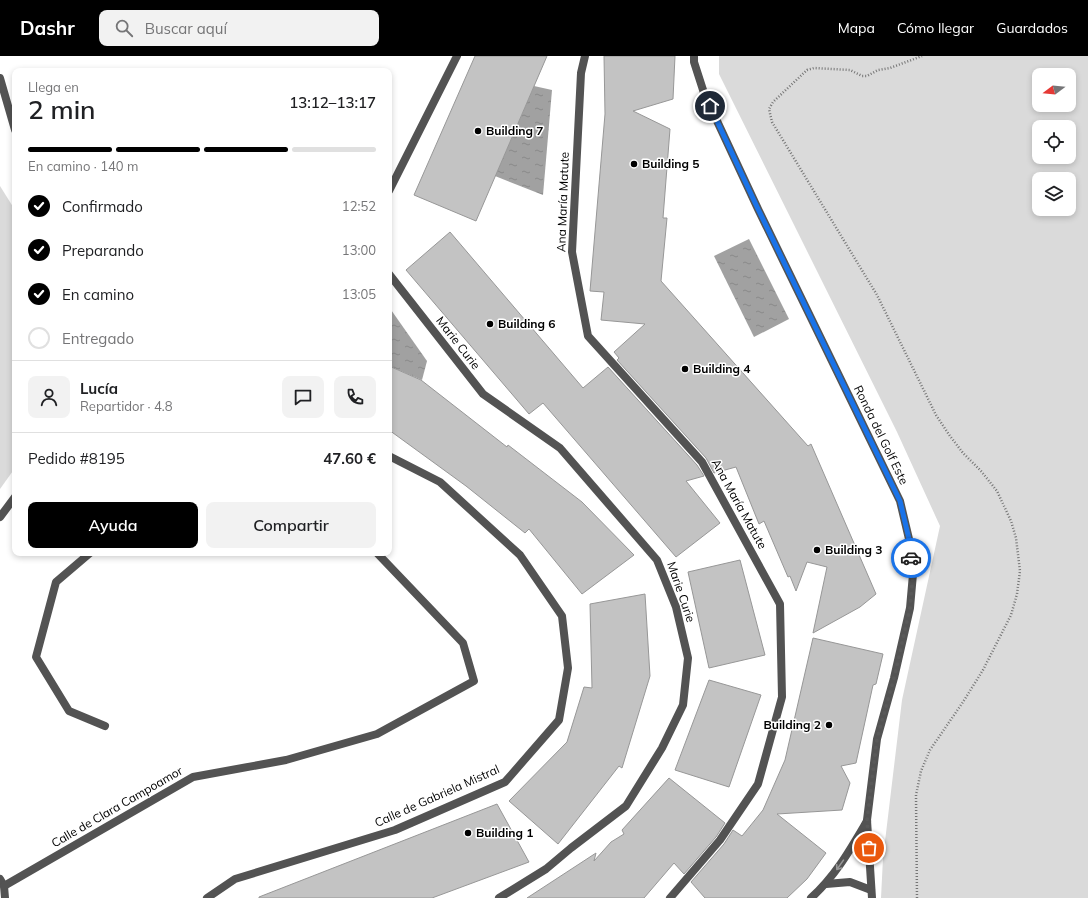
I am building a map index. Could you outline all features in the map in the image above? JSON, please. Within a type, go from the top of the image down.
[{"type":"street","points":[[392,185],[458,56]]},
{"type":"street","name":"Ana María Matute","points":[[585,56],[581,73],[572,252],[588,336],[702,462],[780,604],[782,697],[758,784],[720,840],[670,898]]},
{"type":"street","name":"Ronda del Golf Este","points":[[694,56],[694,62],[704,93],[758,209],[900,501],[909,539],[913,574],[910,608],[894,678],[877,739],[867,820],[872,894]]},
{"type":"street","points":[[0,78],[12,120]]},
{"type":"street","name":"Marie Curie","points":[[392,278],[483,394],[560,448],[658,560],[676,608],[688,658],[683,705],[662,748],[626,806],[546,869],[499,898]]},
{"type":"street","name":"Calle de Gabriela Mistral","points":[[207,898],[235,879],[395,830],[505,782],[559,720],[568,668],[562,616],[520,555],[440,482],[392,458]]},
{"type":"street","points":[[0,517],[12,501]]},
{"type":"street","points":[[86,556],[56,582],[36,657],[69,711],[105,726]]},
{"type":"street","name":"Calle de Clara Campoamor","points":[[2,882],[193,777],[286,760],[377,734],[474,681],[463,642],[380,556]]},
{"type":"street","points":[[811,898],[826,884],[849,852],[867,820]]},
{"type":"street","points":[[2,882],[4,898]]},
{"type":"street","points":[[826,884],[850,882],[872,894]]},
{"type":"path","points":[[917,898],[916,795],[921,771],[930,750],[983,670],[1011,614],[1017,594],[1020,571],[1016,538],[1011,520],[997,491],[981,471],[963,453],[936,415],[877,295],[772,122],[769,109],[773,102],[807,70],[814,68],[850,70],[862,76],[867,76],[878,70],[890,68],[922,56]]},
{"type":"shaded area","points":[[719,56],[1088,56],[1088,898],[881,898],[883,858],[902,700],[940,526],[897,432],[719,74]]},
{"type":"shaded area","points":[[0,186],[12,205],[12,472],[0,489]]},
{"type":"water","points":[[534,86],[552,90],[543,195],[495,176]]},
{"type":"water","points":[[749,239],[789,319],[754,337],[714,256]]},
{"type":"water","points":[[392,311],[427,361],[422,380],[392,367]]},
{"type":"building","name":"Building 7","points":[[475,56],[547,56],[476,221],[414,195]]},
{"type":"building","points":[[604,56],[675,56],[673,99],[633,111],[670,129],[663,218],[667,218],[661,281],[808,446],[811,444],[876,594],[860,607],[813,633],[827,567],[807,562],[796,591],[790,576],[788,577],[764,521],[759,524],[736,467],[714,473],[706,458],[617,360],[619,358],[614,352],[645,324],[601,320],[604,292],[590,291],[605,114]]},
{"type":"building","points":[[450,232],[583,388],[608,367],[697,465],[704,476],[686,481],[720,523],[676,557],[543,403],[529,414],[406,270]]},
{"type":"building","points":[[392,367],[421,380],[507,447],[508,445],[582,502],[634,555],[582,594],[529,529],[525,533],[466,486],[392,432]]},
{"type":"building","points":[[740,560],[765,655],[709,668],[688,572]]},
{"type":"building","points":[[645,594],[650,676],[622,768],[619,766],[558,844],[509,801],[567,742],[584,687],[592,688],[590,604]]},
{"type":"building","points":[[813,638],[883,654],[876,684],[873,685],[856,763],[841,766],[850,783],[842,810],[777,814],[826,853],[807,879],[787,898],[705,898],[691,882],[724,844],[733,830],[742,836],[763,810],[785,760]]},
{"type":"building","points":[[709,680],[761,695],[729,787],[675,770]]},
{"type":"building","points":[[669,778],[725,823],[716,837],[684,874],[674,863],[644,898],[527,898],[596,853],[594,861],[611,842],[624,834],[622,830]]},
{"type":"building","name":"Building 1","points":[[497,804],[529,862],[432,898],[259,898],[259,897]]},
{"type":"way so far","points":[[869,848],[867,820],[877,739],[894,678],[910,608],[913,574],[911,558]]},
{"type":"place","name":"Building 7","points":[[478,131]]},
{"type":"place","name":"Building 5","points":[[634,164]]},
{"type":"place","name":"Building 6","points":[[490,324]]},
{"type":"place","name":"Building 4","points":[[685,369]]},
{"type":"place","name":"Building 3","points":[[817,550]]},
{"type":"place","name":"Building 2","points":[[829,725]]},
{"type":"place","name":"Building 1","points":[[468,833]]},
{"type":"route","points":[[710,106],[758,209],[900,501],[909,539],[911,558]]}]
